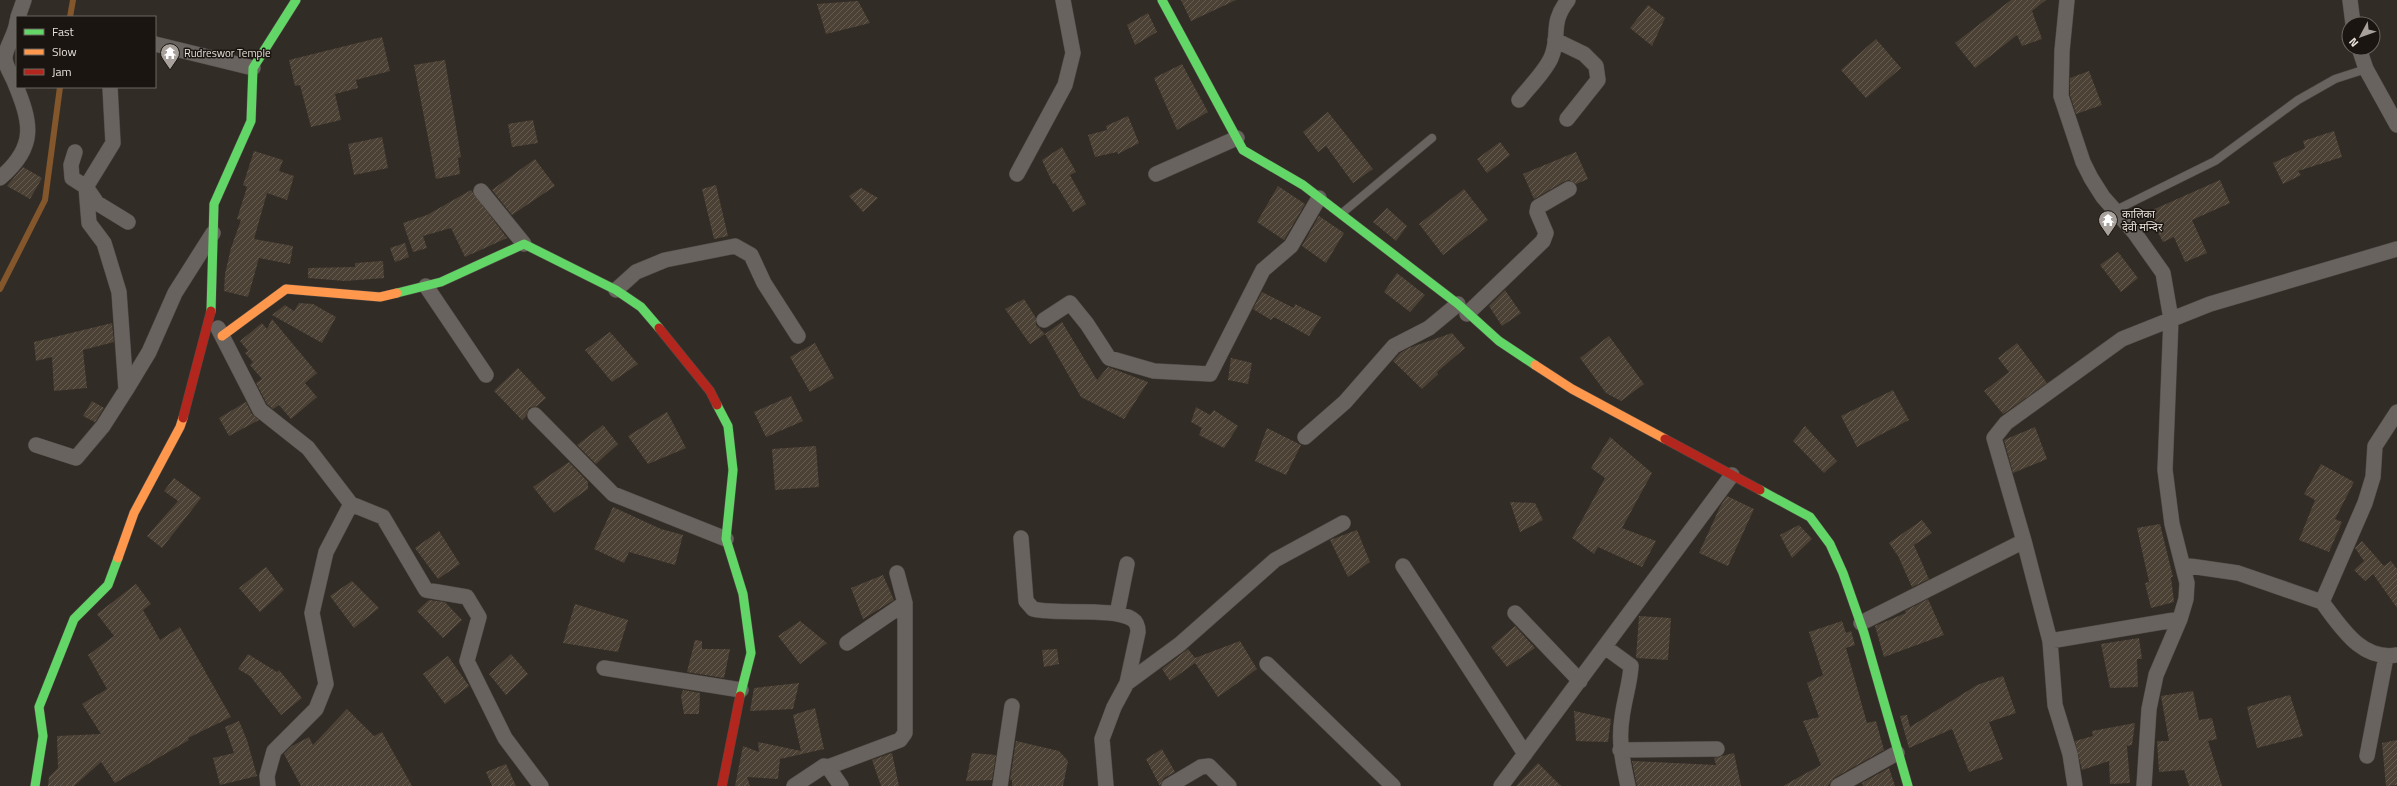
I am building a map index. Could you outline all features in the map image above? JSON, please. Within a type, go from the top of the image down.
[{"type":"street","points":[[18,16],[24,0]]},
{"type":"street","points":[[35,786],[43,736],[38,706],[74,619],[108,585],[134,513],[180,427],[211,314],[214,204],[251,121],[253,68],[296,0]]},
{"type":"street","points":[[1017,174],[1065,84],[1073,54],[1063,0]]},
{"type":"street","points":[[1162,0],[1244,150],[1303,185],[1462,309],[1499,341],[1572,389],[1810,517],[1829,543],[1861,623],[1897,753],[1908,786]]},
{"type":"street","points":[[1519,100],[1551,58],[1555,40],[1555,22],[1568,0]]},
{"type":"street","points":[[2067,0],[2062,51],[2061,96],[2083,162],[2104,197],[2116,210],[2162,273],[2171,319],[2166,470],[2172,524],[2187,583],[2186,599],[2180,619],[2156,675],[2149,709],[2144,786]]},
{"type":"street","points":[[2350,0],[2352,16]]},
{"type":"street","points":[[16,28],[15,35],[11,40],[5,58],[16,86]]},
{"type":"street","points":[[1555,40],[1584,54],[1596,66],[1598,80],[1567,119]]},
{"type":"street","points":[[156,44],[253,68]]},
{"type":"street","points":[[2362,56],[2366,69],[2397,125]]},
{"type":"street","points":[[0,178],[9,170],[24,150],[30,129],[25,109],[17,88]]},
{"type":"street","points":[[110,88],[113,143],[86,187],[89,223],[104,243],[120,292],[126,390]]},
{"type":"street","points":[[1156,174],[1237,138]]},
{"type":"street","points":[[74,152],[71,165],[72,178],[86,187],[97,203],[128,222]]},
{"type":"street","points":[[1305,437],[1344,402],[1394,346],[1462,309],[1542,241],[1546,233],[1537,212],[1538,207],[1569,189]]},
{"type":"street","points":[[481,191],[524,244],[616,290],[640,307],[710,391],[728,426],[733,470],[726,539],[742,594],[751,653],[741,690],[722,786]]},
{"type":"street","points":[[1044,320],[1070,303],[1087,324],[1109,358],[1154,371],[1210,374],[1263,270],[1291,246],[1319,198]]},
{"type":"street","points":[[36,445],[76,458],[103,426],[148,352],[175,293],[213,232]]},
{"type":"street","points":[[222,336],[286,289],[380,297],[441,282],[524,244]]},
{"type":"street","points":[[616,290],[636,272],[665,260],[735,246],[751,255],[764,283],[798,336]]},
{"type":"street","points":[[2075,786],[2070,754],[2055,705],[2050,641],[2024,541],[1994,438],[2006,424],[2122,339],[2210,304],[2397,249]]},
{"type":"street","points":[[426,286],[486,374]]},
{"type":"street","points":[[211,314],[260,410],[308,448],[351,504],[383,517],[426,590],[467,597],[479,617],[467,661],[505,738],[541,786]]},
{"type":"street","points":[[2322,602],[2365,503],[2374,477],[2375,446],[2397,412]]},
{"type":"street","points":[[535,415],[613,494],[726,539]]},
{"type":"street","points":[[1501,786],[1580,682],[1732,475]]},
{"type":"street","points":[[268,786],[267,776],[274,751],[316,709],[326,684],[312,613],[326,552],[351,504]]},
{"type":"street","points":[[1126,683],[1180,644],[1275,560],[1343,523]]},
{"type":"street","points":[[1021,538],[1026,601],[1033,609],[1117,614],[1132,619],[1137,625],[1138,632],[1126,683],[1114,707],[1102,739],[1106,786]]},
{"type":"street","points":[[1861,623],[2024,541]]},
{"type":"street","points":[[1117,614],[1127,564]]},
{"type":"street","points":[[2183,565],[2238,573],[2322,602],[2346,634],[2360,647],[2392,656],[2367,756]]},
{"type":"street","points":[[1403,566],[1525,754]]},
{"type":"street","points":[[794,786],[824,766],[828,767],[900,740],[904,733],[905,602],[897,573]]},
{"type":"street","points":[[847,643],[905,602]]},
{"type":"street","points":[[1515,613],[1580,682]]},
{"type":"street","points":[[2050,641],[2180,619]]},
{"type":"street","points":[[1605,647],[1631,666],[1630,685],[1622,718],[1620,750],[1628,786]]},
{"type":"street","points":[[1267,664],[1392,786]]},
{"type":"street","points":[[604,668],[741,690]]},
{"type":"street","points":[[1000,786],[1012,706]]},
{"type":"street","points":[[1620,750],[1717,749]]},
{"type":"street","points":[[1838,786],[1897,753]]},
{"type":"street","points":[[1169,786],[1201,767],[1209,766],[1229,786]]},
{"type":"street","points":[[828,767],[841,786]]},
{"type":"lane","points":[[2116,210],[2215,161],[2298,100],[2335,79],[2366,69]]},
{"type":"lane","points":[[1341,214],[1432,138]]},
{"type":"building","points":[[1181,0],[1236,0],[1191,21]]},
{"type":"building","points":[[2011,0],[2046,0],[2032,11],[2042,39],[2022,46],[2017,35],[1975,68],[1955,43]]},
{"type":"building","points":[[858,1],[870,23],[826,34],[817,4]]},
{"type":"building","points":[[1648,5],[1665,18],[1652,46],[1630,28]]},
{"type":"building","points":[[1148,13],[1157,32],[1135,45],[1127,25]]},
{"type":"building","points":[[382,37],[390,71],[356,80],[358,88],[335,94],[341,120],[311,127],[300,85],[295,86],[289,60]]},
{"type":"building","points":[[1876,39],[1901,68],[1866,98],[1841,70]]},
{"type":"building","points":[[445,60],[461,157],[458,158],[460,174],[436,179],[414,65]]},
{"type":"building","points":[[1182,64],[1208,112],[1177,130],[1154,78]]},
{"type":"building","points":[[2089,71],[2102,105],[2076,114],[2070,95],[2070,78]]},
{"type":"building","points":[[1328,112],[1373,169],[1353,183],[1326,146],[1318,152],[1303,132]]},
{"type":"building","points":[[1128,116],[1139,143],[1118,154],[1117,152],[1095,157],[1088,135],[1107,130],[1106,126]]},
{"type":"building","points":[[533,120],[538,143],[512,147],[508,124]]},
{"type":"building","points":[[2334,131],[2342,157],[2298,171],[2301,175],[2283,184],[2273,163],[2305,148],[2303,141]]},
{"type":"building","points":[[382,137],[388,168],[354,175],[348,144]]},
{"type":"building","points":[[1500,142],[1510,155],[1487,173],[1477,159]]},
{"type":"building","points":[[1062,147],[1076,172],[1070,175],[1086,204],[1073,212],[1055,183],[1053,184],[1042,160]]},
{"type":"building","points":[[254,151],[283,160],[279,171],[294,176],[287,200],[267,193],[254,239],[293,246],[290,264],[259,258],[248,297],[224,291],[225,274],[231,248],[241,220],[237,219],[247,187],[243,185]]},
{"type":"building","points":[[1576,152],[1588,179],[1576,184],[1569,180],[1565,181],[1534,199],[1523,174]]},
{"type":"building","points":[[535,159],[555,186],[512,215],[492,190]]},
{"type":"building","points":[[23,167],[42,178],[30,199],[7,186]]},
{"type":"building","points":[[2220,180],[2230,203],[2192,220],[2207,253],[2185,262],[2174,237],[2163,242],[2148,212]]},
{"type":"building","points":[[716,185],[728,236],[714,239],[702,189]]},
{"type":"building","points":[[1278,186],[1305,204],[1284,240],[1257,222]]},
{"type":"building","points":[[861,188],[878,198],[863,212],[849,196]]},
{"type":"building","points":[[1464,189],[1488,220],[1443,255],[1419,224]]},
{"type":"building","points":[[471,190],[507,238],[465,257],[451,228],[423,236],[427,248],[413,252],[403,223],[427,215]]},
{"type":"building","points":[[1387,208],[1407,226],[1396,241],[1373,222]]},
{"type":"building","points":[[1319,216],[1344,233],[1326,263],[1302,246]]},
{"type":"building","points":[[405,243],[409,257],[395,262],[390,248]]},
{"type":"building","points":[[2118,252],[2138,278],[2121,292],[2100,265]]},
{"type":"building","points":[[383,261],[384,278],[345,281],[308,278],[308,268],[355,267],[355,263]]},
{"type":"building","points":[[1397,273],[1425,295],[1410,312],[1384,292]]},
{"type":"building","points":[[1505,290],[1521,313],[1502,326],[1489,306]]},
{"type":"building","points":[[1262,292],[1294,308],[1295,304],[1321,317],[1309,336],[1274,317],[1271,320],[1253,309]]},
{"type":"building","points":[[1024,299],[1036,318],[1036,325],[1045,334],[1030,344],[1005,309]]},
{"type":"building","points":[[299,303],[313,304],[336,317],[322,343],[272,315],[285,305],[294,311]]},
{"type":"building","points":[[272,319],[317,373],[305,383],[317,397],[291,419],[279,405],[273,409],[267,404],[256,383],[262,379],[250,365],[253,362],[245,353],[248,351],[240,341],[262,323],[267,329]]},
{"type":"building","points":[[1062,322],[1097,380],[1108,367],[1148,382],[1124,419],[1081,397],[1045,334]]},
{"type":"building","points":[[112,323],[114,342],[83,350],[87,388],[54,391],[52,357],[36,361],[34,342]]},
{"type":"building","points":[[610,332],[638,364],[612,382],[585,350]]},
{"type":"building","points":[[1452,333],[1465,348],[1437,372],[1438,374],[1422,389],[1393,361],[1400,353],[1409,348]]},
{"type":"building","points":[[1609,336],[1644,384],[1621,401],[1606,393],[1580,358]]},
{"type":"building","points":[[815,343],[834,378],[810,392],[790,357]]},
{"type":"building","points":[[2017,343],[2047,383],[2003,414],[1984,391],[2009,372],[1998,358]]},
{"type":"building","points":[[1231,358],[1252,363],[1248,384],[1228,380]]},
{"type":"building","points":[[518,368],[546,398],[537,406],[529,408],[526,416],[522,420],[494,391]]},
{"type":"building","points":[[1893,390],[1909,420],[1857,447],[1841,416]]},
{"type":"building","points":[[791,396],[803,421],[766,437],[754,412]]},
{"type":"building","points":[[92,401],[104,408],[95,422],[83,416]]},
{"type":"building","points":[[246,402],[252,414],[259,420],[229,436],[219,418]]},
{"type":"building","points":[[1196,407],[1210,415],[1214,410],[1238,426],[1224,448],[1199,435],[1202,428],[1191,422]]},
{"type":"building","points":[[667,412],[686,448],[648,464],[628,436]]},
{"type":"building","points":[[603,425],[618,444],[596,464],[577,445]]},
{"type":"building","points":[[1805,426],[1837,461],[1824,473],[1793,441]]},
{"type":"building","points":[[2035,427],[2047,459],[2013,473],[2004,440]]},
{"type":"building","points":[[1267,428],[1301,445],[1286,475],[1255,461]]},
{"type":"building","points":[[1610,437],[1652,473],[1622,528],[1656,541],[1642,567],[1598,547],[1594,554],[1572,538],[1605,478],[1591,468]]},
{"type":"building","points":[[816,446],[819,487],[775,490],[772,449]]},
{"type":"building","points":[[569,462],[588,482],[588,489],[554,513],[533,487]]},
{"type":"building","points":[[2321,464],[2354,482],[2335,519],[2342,522],[2329,552],[2299,540],[2315,500],[2304,494]]},
{"type":"building","points":[[174,478],[201,498],[162,548],[147,536],[178,501],[164,491]]},
{"type":"building","points":[[1727,496],[1754,509],[1728,566],[1699,553],[1720,507]]},
{"type":"building","points":[[1510,502],[1535,503],[1543,520],[1520,532]]},
{"type":"building","points":[[613,507],[661,529],[683,535],[675,565],[629,552],[624,563],[594,549]]},
{"type":"building","points":[[1922,520],[1932,533],[1914,545],[1929,579],[1912,587],[1898,556],[1889,543]]},
{"type":"building","points":[[2160,524],[2173,577],[2171,577],[2174,602],[2151,608],[2145,583],[2149,582],[2137,528]]},
{"type":"building","points":[[1799,525],[1812,539],[1792,558],[1780,535]]},
{"type":"building","points":[[1357,530],[1370,562],[1348,577],[1330,540]]},
{"type":"building","points":[[439,531],[460,564],[438,579],[415,548]]},
{"type":"building","points":[[2362,541],[2384,566],[2391,561],[2397,569],[2397,608],[2373,574],[2365,581],[2354,570],[2364,561],[2355,548]]},
{"type":"building","points":[[266,567],[284,590],[260,612],[239,588]]},
{"type":"building","points":[[883,575],[894,600],[863,619],[851,588]]},
{"type":"building","points":[[352,581],[379,608],[354,628],[330,596]]},
{"type":"building","points":[[136,584],[151,604],[143,610],[160,640],[180,627],[231,717],[188,738],[189,740],[115,783],[101,762],[74,786],[48,786],[49,777],[58,768],[57,736],[101,734],[82,704],[107,689],[88,655],[114,636],[97,614]]},
{"type":"building","points":[[1928,599],[1944,635],[1884,657],[1875,626],[1906,613],[1905,611]]},
{"type":"building","points":[[429,600],[445,602],[462,620],[443,638],[417,611]]},
{"type":"building","points":[[575,604],[628,620],[618,652],[563,643]]},
{"type":"building","points":[[1639,616],[1671,618],[1668,660],[1636,658]]},
{"type":"building","points":[[800,621],[827,643],[800,664],[778,636]]},
{"type":"building","points":[[1842,621],[1846,633],[1851,631],[1855,645],[1846,648],[1867,723],[1876,721],[1884,750],[1834,778],[1828,786],[1783,786],[1821,765],[1803,721],[1819,717],[1807,683],[1823,675],[1809,632]]},
{"type":"building","points":[[1515,626],[1535,648],[1507,667],[1491,647]]},
{"type":"building","points":[[2139,638],[2142,659],[2137,659],[2138,687],[2110,688],[2101,644]]},
{"type":"building","points":[[695,640],[702,641],[702,649],[730,649],[724,678],[687,672]]},
{"type":"building","points":[[1240,641],[1257,669],[1218,697],[1195,663],[1170,681],[1162,669],[1188,649],[1195,658]]},
{"type":"building","points":[[1057,649],[1059,664],[1044,667],[1042,650]]},
{"type":"building","points":[[248,654],[277,672],[279,670],[302,698],[281,715],[250,676],[238,669]]},
{"type":"building","points":[[511,654],[528,674],[506,695],[489,674]]},
{"type":"building","points":[[448,656],[469,686],[445,704],[423,674]]},
{"type":"building","points":[[2003,676],[2016,713],[1989,722],[2003,759],[1969,772],[1952,729],[1909,748],[1900,716],[1907,715],[1910,727],[1977,685]]},
{"type":"building","points":[[799,683],[793,709],[750,711],[754,688]]},
{"type":"building","points":[[683,690],[700,693],[699,714],[684,714],[681,696]]},
{"type":"building","points":[[2193,691],[2199,720],[2212,718],[2217,739],[2208,741],[2222,786],[2189,786],[2184,770],[2159,772],[2157,741],[2169,741],[2161,696]]},
{"type":"building","points":[[2290,695],[2303,736],[2257,748],[2247,707]]},
{"type":"building","points":[[815,708],[824,749],[780,759],[778,779],[747,777],[750,786],[735,786],[743,746],[759,752],[758,742],[801,751],[793,715]]},
{"type":"building","points":[[347,709],[374,736],[382,732],[412,786],[301,786],[284,754],[292,746],[309,737],[313,745]]},
{"type":"building","points":[[1574,711],[1611,719],[1608,742],[1576,741]]},
{"type":"building","points":[[239,721],[247,740],[257,776],[220,785],[213,758],[234,753],[225,727]]},
{"type":"building","points":[[2135,723],[2132,745],[2127,746],[2130,783],[2110,784],[2109,761],[2082,770],[2075,741],[2093,736],[2092,731]]},
{"type":"building","points":[[2397,740],[2397,785],[2386,786],[2382,743]]},
{"type":"building","points":[[1016,741],[1059,751],[1068,761],[1063,786],[1012,786],[1012,780],[1010,780]]},
{"type":"building","points":[[1162,749],[1175,772],[1164,778],[1160,786],[1146,759]]},
{"type":"building","points":[[892,753],[899,786],[881,786],[872,760]]},
{"type":"building","points":[[972,753],[996,755],[992,780],[966,781]]},
{"type":"building","points":[[1734,753],[1741,786],[1637,786],[1632,761],[1716,765],[1714,758]]},
{"type":"building","points":[[1538,763],[1561,786],[1516,786]]},
{"type":"building","points":[[506,764],[516,786],[492,786],[486,772]]},
{"type":"building","points":[[1889,768],[1895,786],[1863,786],[1862,783]]},
{"type":"waterway","points":[[70,16],[73,0]]},
{"type":"waterway","points":[[0,289],[45,200],[60,88]]},
{"type":"traffic: fast","points":[[211,311],[214,204],[251,121],[253,68],[296,0]]},
{"type":"traffic: fast","points":[[1162,0],[1243,150],[1303,185],[1458,304],[1499,341],[1535,365]]},
{"type":"traffic: fast","points":[[397,293],[441,282],[524,244],[616,290],[641,307],[659,328]]},
{"type":"traffic: fast","points":[[717,405],[728,426],[733,470],[726,539],[743,594],[751,653],[740,696]]},
{"type":"traffic: fast","points":[[1760,490],[1810,517],[1830,544],[1843,573],[1864,633],[1908,786]]},
{"type":"traffic: fast","points":[[35,786],[43,736],[39,707],[74,619],[108,585],[118,558]]},
{"type":"traffic: slow","points":[[222,336],[286,289],[380,297],[397,293]]},
{"type":"traffic: slow","points":[[1535,365],[1572,389],[1665,439]]},
{"type":"traffic: slow","points":[[118,558],[134,513],[180,427],[183,418]]},
{"type":"traffic: jam","points":[[183,418],[211,311]]},
{"type":"traffic: jam","points":[[659,328],[710,391],[717,405]]},
{"type":"traffic: jam","points":[[1665,439],[1760,490]]},
{"type":"traffic: jam","points":[[722,786],[740,696]]},
{"type":"place","name":"Rudreswor Temple","points":[[170,70]]},
{"type":"place","name":"कालिका देवी मन्दिर","points":[[2108,237]]}]
